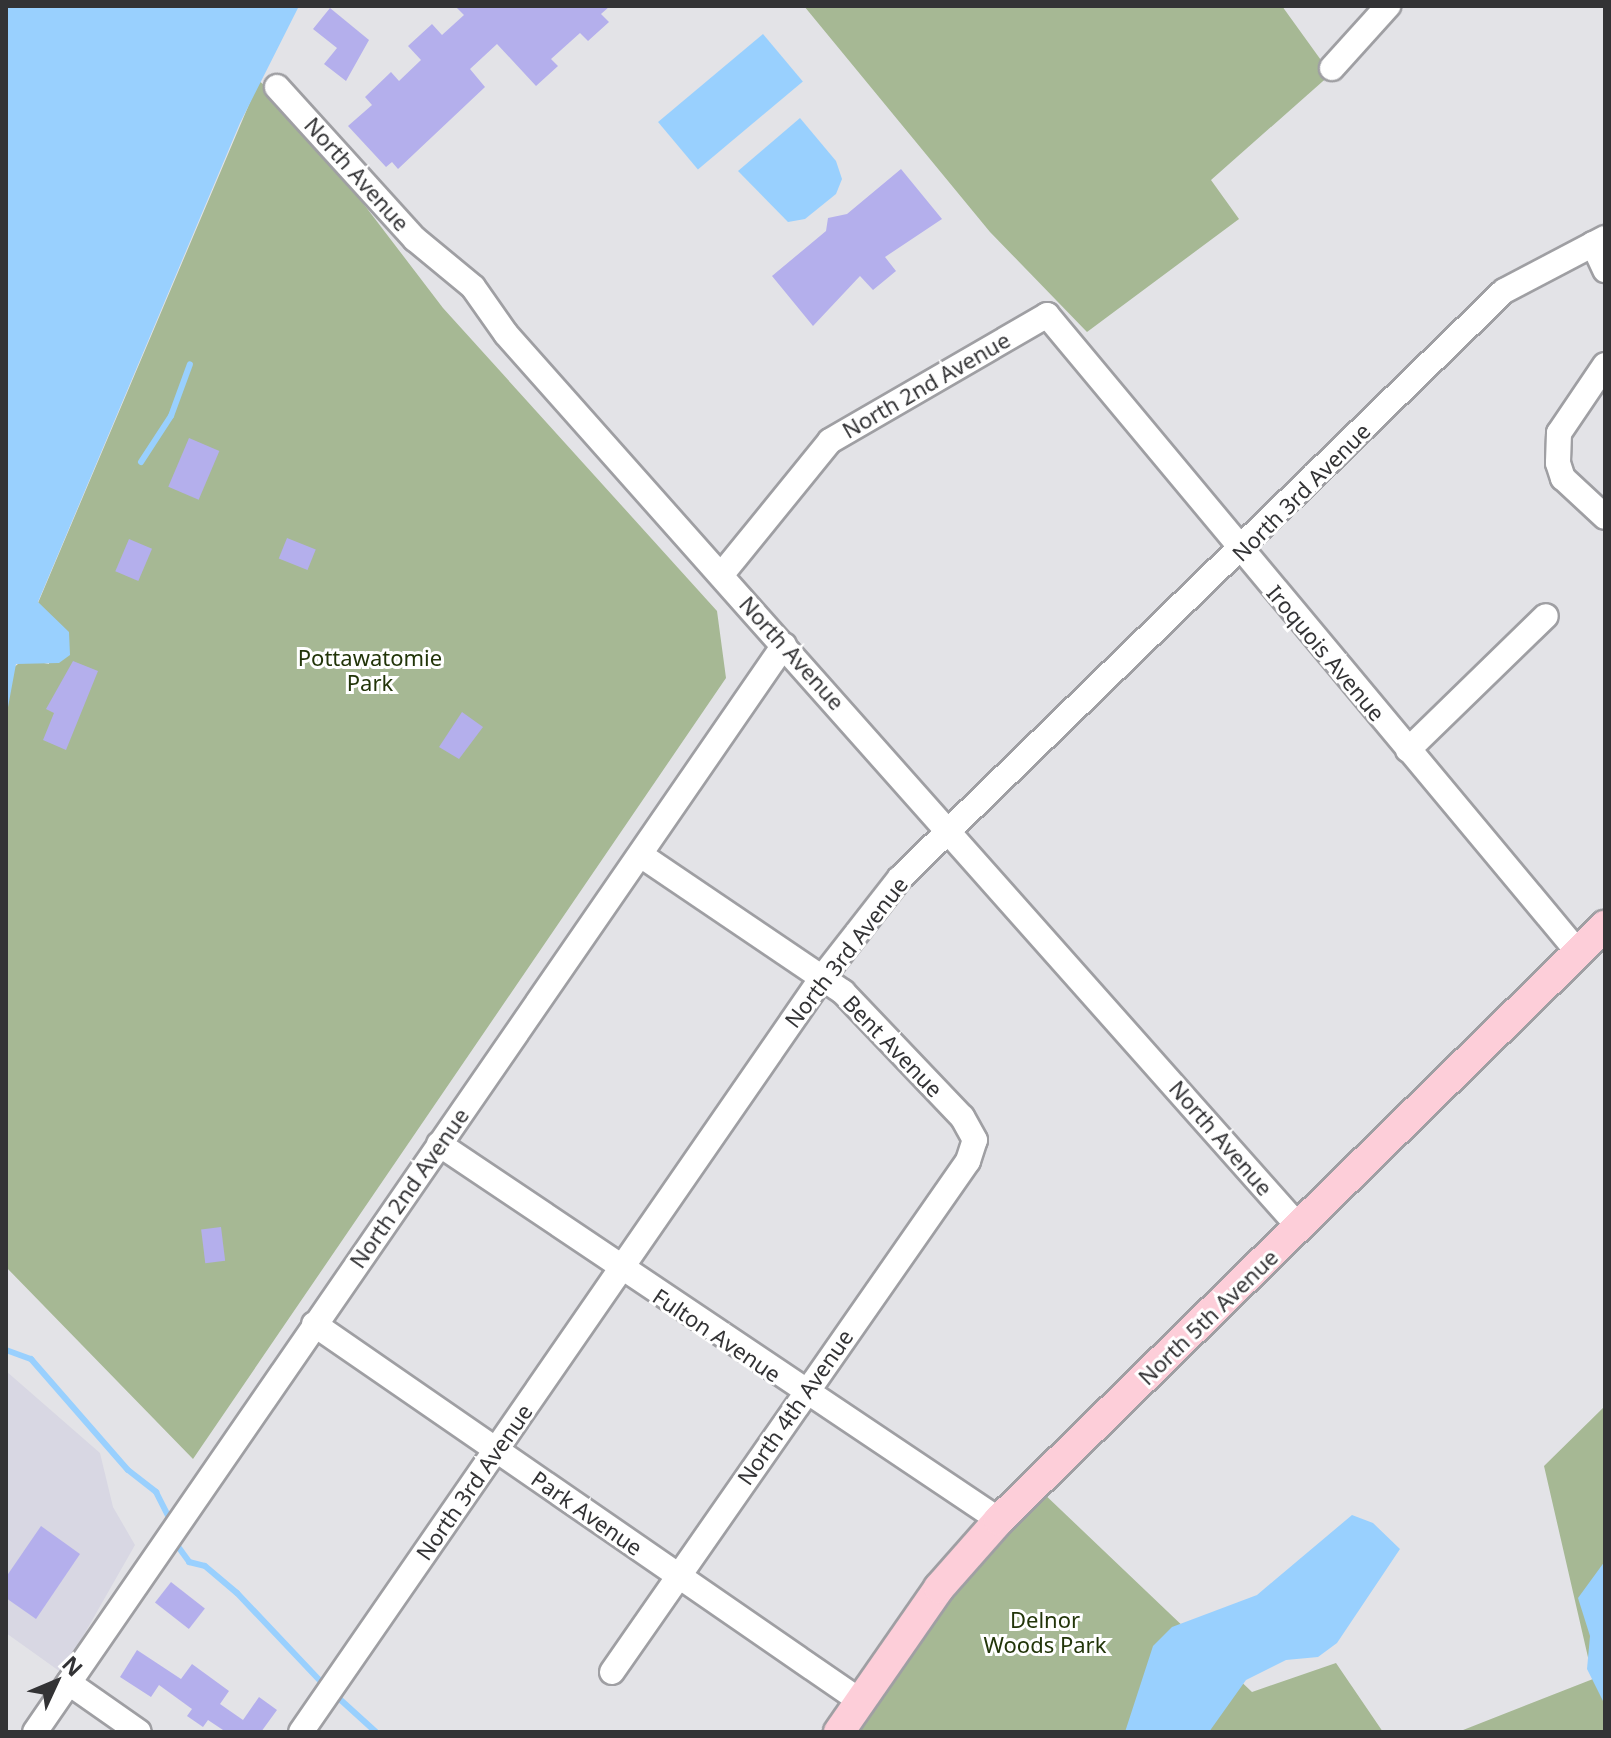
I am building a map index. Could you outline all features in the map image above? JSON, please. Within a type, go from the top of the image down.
[{"type":"main road","name":"North 5th Avenue","points":[[839,1732],[939,1588],[999,1520],[1605,926]]},
{"type":"street","points":[[1332,68],[1388,6]]},
{"type":"street","name":"North Avenue","points":[[277,87],[415,239],[473,287],[506,334],[953,832],[1299,1227]]},
{"type":"street","points":[[1599,241],[1605,270]]},
{"type":"street","name":"North 3rd Avenue","points":[[306,1724],[821,979],[900,878],[953,832],[1504,291],[1599,241]]},
{"type":"street","name":"North 2nd Avenue","points":[[722,574],[830,441],[1047,315]]},
{"type":"street","name":"Iroquois Avenue","points":[[1047,315],[1578,952]]},
{"type":"street","points":[[1605,365],[1559,433],[1558,463],[1563,478],[1605,517]]},
{"type":"street","points":[[1408,750],[1546,616]]},
{"type":"street","name":"North 2nd Avenue","points":[[35,1732],[784,645]]},
{"type":"street","name":"Bent Avenue","points":[[641,855],[843,992],[962,1117],[975,1140]]},
{"type":"street","name":"North 4th Avenue","points":[[612,1672],[968,1161],[975,1140]]},
{"type":"street","name":"Fulton Avenue","points":[[439,1144],[803,1394],[999,1520]]},
{"type":"street","name":"Park Avenue","points":[[314,1324],[860,1701]]},
{"type":"street","points":[[69,1683],[139,1732]]},
{"type":"shaded area","points":[[6,1371],[100,1453],[113,1507],[135,1545],[62,1673],[6,1633]]},
{"type":"green space","points":[[804,6],[1282,6],[1331,74],[1211,180],[1239,219],[1087,332],[990,232]]},
{"type":"green space","name":"Pottawatomie Park","points":[[259,81],[285,101],[443,308],[717,611],[726,678],[193,1459],[6,1267],[6,718],[12,669],[24,659],[49,664],[51,620],[38,603]]},
{"type":"green space","points":[[1605,1406],[1605,1732],[1458,1732],[1593,1679],[1544,1466]]},
{"type":"green space","name":"Delnor Woods Park","points":[[1040,1490],[1252,1692],[1336,1663],[1383,1732],[848,1732],[944,1592]]},
{"type":"water","points":[[6,6],[299,6],[240,123],[38,602],[69,632],[70,655],[59,663],[16,664],[6,718]]},
{"type":"water","points":[[763,34],[803,81],[698,170],[658,122]]},
{"type":"water","points":[[800,118],[836,161],[842,179],[836,194],[805,219],[788,222],[738,171]]},
{"type":"water","points":[[1352,1515],[1373,1523],[1400,1549],[1337,1643],[1318,1657],[1286,1660],[1246,1680],[1209,1732],[1125,1732],[1153,1646],[1172,1627],[1257,1595]]},
{"type":"water","points":[[1605,1561],[1605,1705],[1587,1669],[1590,1636],[1578,1598]]},
{"type":"building","points":[[455,6],[610,6],[601,14],[609,22],[588,41],[580,33],[551,59],[558,66],[536,86],[497,44],[470,69],[485,87],[398,169],[392,162],[386,167],[348,126],[372,105],[365,97],[391,72],[399,81],[421,60],[408,46],[432,24],[442,35],[464,15]]},
{"type":"building","points":[[330,8],[369,40],[346,81],[324,64],[337,48],[313,29]]},
{"type":"building","points":[[901,169],[942,219],[885,257],[896,271],[873,290],[860,276],[813,326],[772,276],[826,231],[828,218],[847,214]]},
{"type":"building","points":[[189,438],[219,451],[199,500],[168,487]]},
{"type":"building","points":[[287,538],[316,550],[308,570],[279,558]]},
{"type":"building","points":[[129,539],[152,549],[138,581],[115,571]]},
{"type":"building","points":[[73,661],[98,671],[66,750],[43,740],[54,713],[46,709]]},
{"type":"building","points":[[462,712],[483,727],[459,759],[439,747]]},
{"type":"building","points":[[221,1227],[225,1261],[205,1263],[201,1229]]},
{"type":"building","points":[[41,1526],[80,1554],[36,1619],[6,1598],[6,1577]]},
{"type":"building","points":[[171,1582],[205,1608],[189,1629],[155,1602]]},
{"type":"building","points":[[137,1650],[181,1679],[192,1664],[229,1691],[220,1704],[243,1720],[259,1697],[277,1710],[261,1732],[226,1732],[208,1720],[203,1727],[187,1716],[192,1709],[159,1685],[151,1697],[120,1677]]},
{"type":"waterway","points":[[141,462],[171,416],[190,364]]},
{"type":"waterway","points":[[6,1350],[31,1359],[128,1470],[156,1492],[171,1522]]},
{"type":"waterway","points":[[174,1541],[189,1562],[205,1566],[237,1593],[324,1685]]},
{"type":"waterway","points":[[333,1693],[376,1732]]}]
